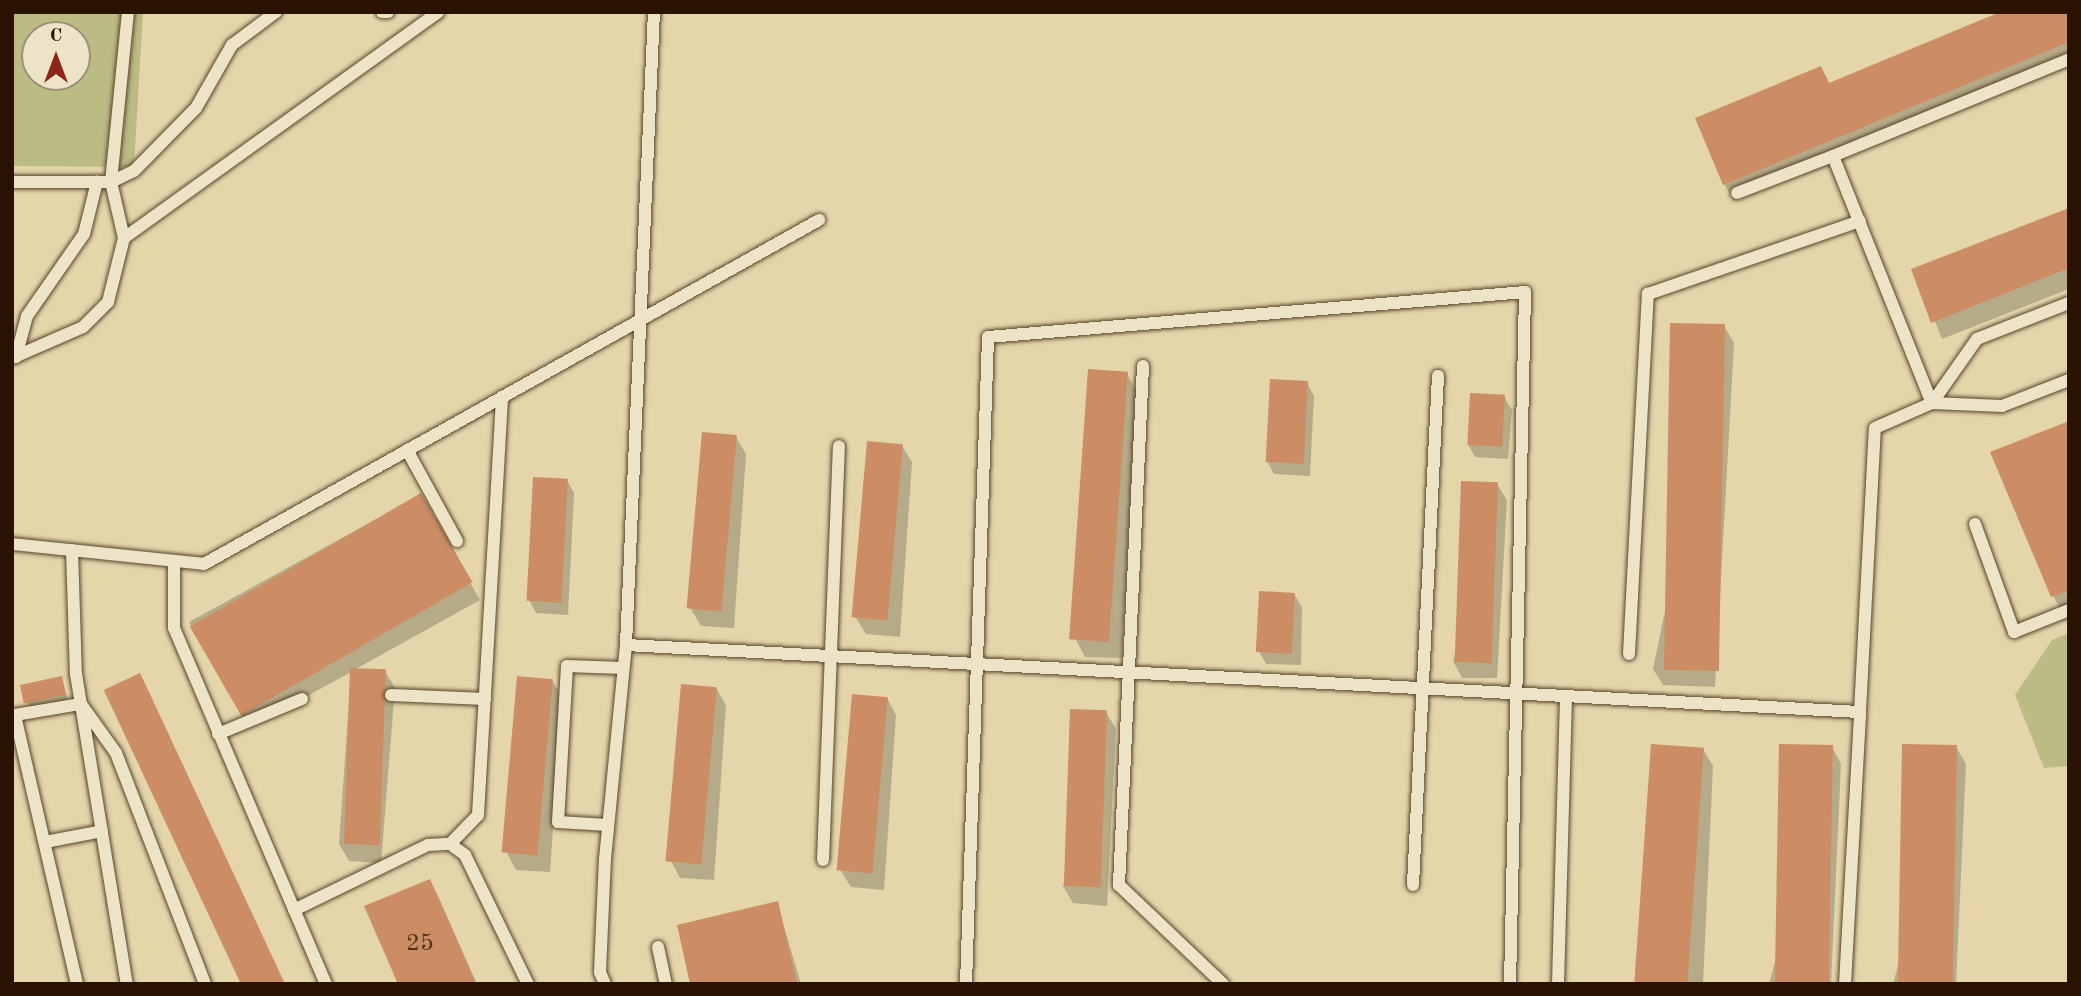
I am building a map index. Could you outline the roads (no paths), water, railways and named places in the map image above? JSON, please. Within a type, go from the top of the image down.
[{"type":"lane","points":[[14,357],[83,327],[108,302],[124,238],[111,182],[128,12]]},
{"type":"lane","points":[[12,181],[111,182],[134,171],[196,108],[232,45],[276,12]]},
{"type":"lane","points":[[382,12],[388,12]]},
{"type":"lane","points":[[124,238],[438,12]]},
{"type":"lane","points":[[605,984],[600,972],[608,825],[626,645],[654,12]]},
{"type":"lane","points":[[1737,192],[1833,156],[2069,59]]},
{"type":"lane","points":[[1833,156],[1932,403]]},
{"type":"lane","points":[[14,357],[27,316],[84,234],[97,182]]},
{"type":"lane","points":[[12,544],[204,564],[819,220]]},
{"type":"lane","points":[[1629,654],[1647,294],[1860,221]]},
{"type":"lane","points":[[966,984],[988,337],[1525,292],[1510,984]]},
{"type":"lane","points":[[1932,403],[1977,338],[2069,303]]},
{"type":"lane","points":[[1143,366],[1126,672],[1119,885],[1223,984]]},
{"type":"lane","points":[[1413,885],[1438,376]]},
{"type":"lane","points":[[1845,984],[1875,428],[1932,403],[2002,406],[2069,380]]},
{"type":"lane","points":[[450,844],[478,815],[502,397]]},
{"type":"lane","points":[[823,860],[839,446]]},
{"type":"lane","points":[[407,450],[457,541]]},
{"type":"lane","points":[[1975,524],[2014,632],[2069,610]]},
{"type":"lane","points":[[72,550],[81,704],[127,984]]},
{"type":"lane","points":[[174,561],[174,628],[326,984]]},
{"type":"lane","points":[[626,645],[1860,712]]},
{"type":"lane","points":[[608,825],[558,822],[567,666],[624,668]]},
{"type":"lane","points":[[391,695],[485,699]]},
{"type":"lane","points":[[1558,984],[1566,696]]},
{"type":"lane","points":[[218,734],[302,699]]},
{"type":"lane","points":[[77,984],[15,715],[81,704]]},
{"type":"lane","points":[[81,704],[116,753],[205,984]]},
{"type":"lane","points":[[45,842],[102,831]]},
{"type":"lane","points":[[294,910],[428,845],[450,844],[465,855],[528,984]]},
{"type":"lane","points":[[658,947],[666,984]]}]
